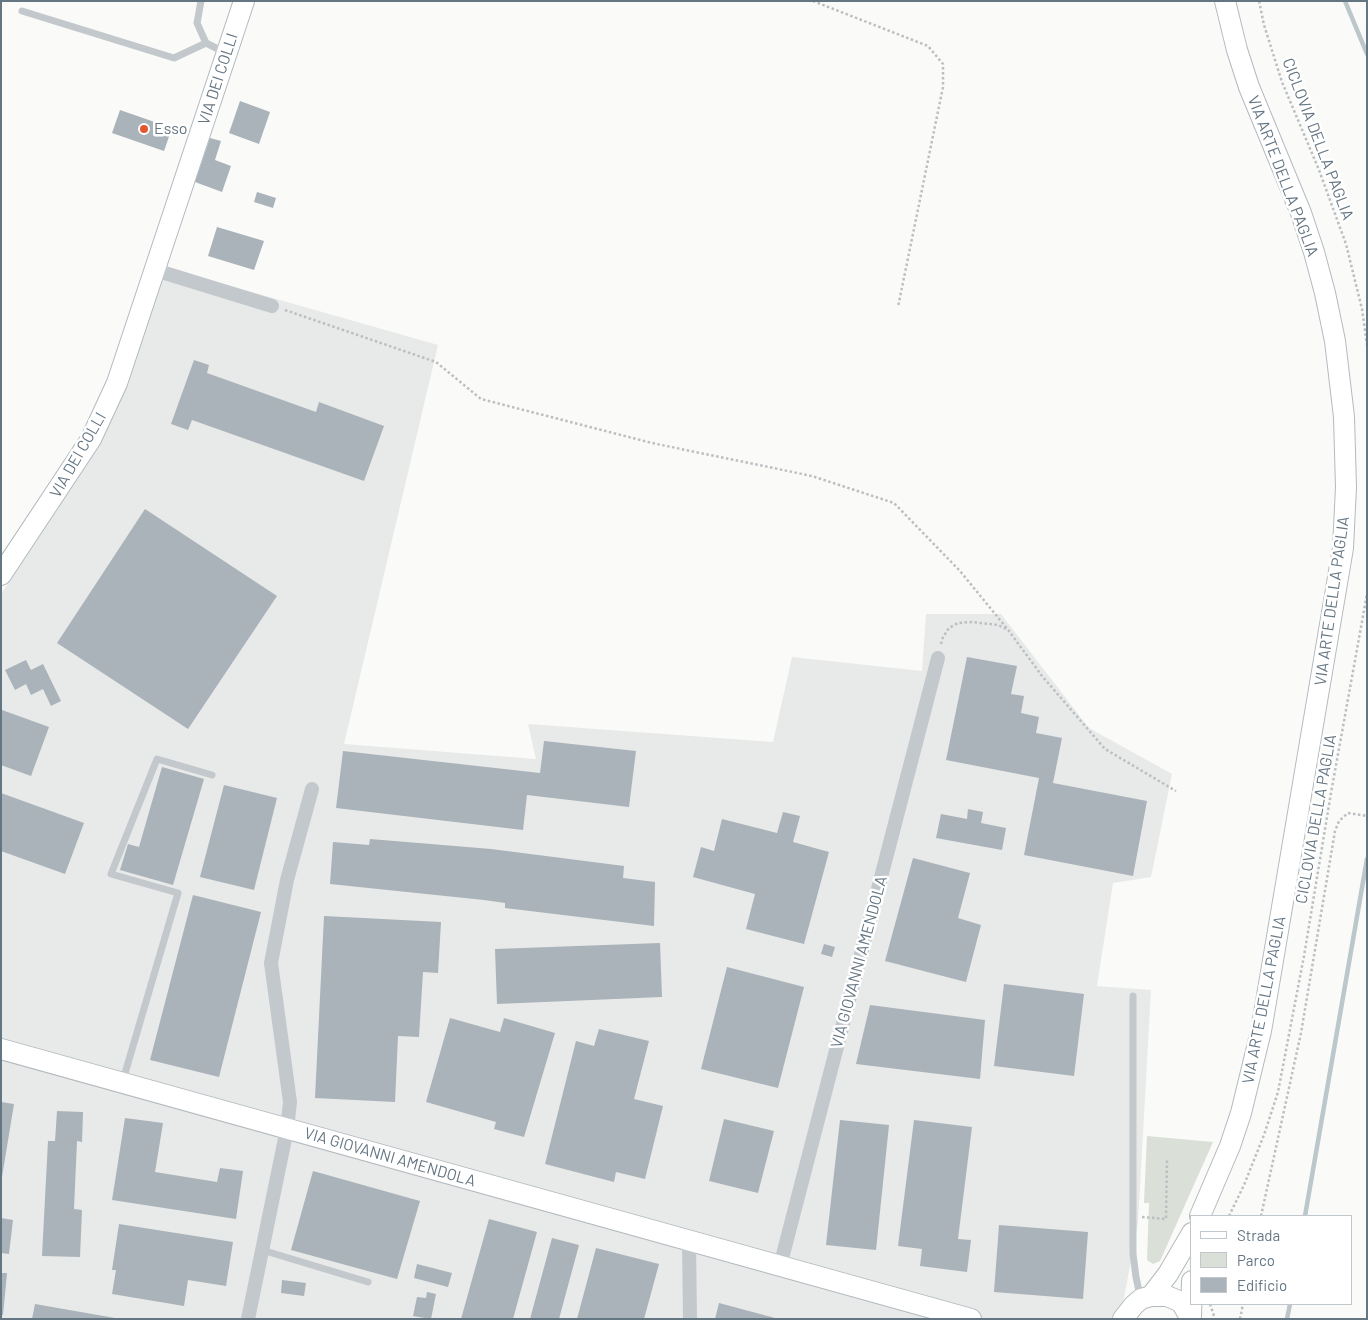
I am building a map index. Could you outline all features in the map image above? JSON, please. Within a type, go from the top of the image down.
[{"type":"street","name":"VIA DEI COLLI","points":[[1,575],[90,440],[117,383],[244,1]]},
{"type":"street","name":"VIA ARTE DELLA PAGLIA","points":[[1203,1213],[1241,1113],[1261,1031],[1343,548],[1346,487],[1344,417],[1334,341],[1325,293],[1301,213],[1236,50],[1225,1]]},
{"type":"street","points":[[155,270],[272,306]]},
{"type":"street","name":"VIA GIOVANNI AMENDOLA","points":[[780,1266],[938,658]]},
{"type":"street","points":[[248,1319],[287,1129],[290,1102],[272,963],[287,880],[312,789]]},
{"type":"street","name":"VIA GIOVANNI AMENDOLA","points":[[1,1049],[971,1319]]},
{"type":"street","points":[[1123,1319],[1134,1305],[1146,1298],[1168,1274],[1190,1236]]},
{"type":"street","points":[[689,1240],[690,1319]]},
{"type":"street","points":[[1146,1298],[1167,1296],[1181,1302],[1191,1318]]},
{"type":"street","points":[[1191,1305],[1191,1318]]},
{"type":"lane","points":[[201,1],[197,22],[206,43],[227,53]]},
{"type":"lane","points":[[22,11],[174,58],[206,43]]},
{"type":"lane","points":[[122,1083],[178,893],[111,874],[156,759],[212,775]]},
{"type":"lane","points":[[1133,996],[1133,1254],[1136,1278],[1146,1298]]},
{"type":"lane","points":[[262,1250],[368,1282]]},
{"type":"path","points":[[813,1],[928,46],[943,64],[943,87],[898,307]]},
{"type":"path","name":"CICLOVIA DELLA PAGLIA","points":[[1259,1],[1264,25],[1282,82],[1319,170],[1346,244],[1362,309],[1367,344]]},
{"type":"path","points":[[272,306],[436,362],[481,399],[652,443],[812,476],[894,503],[960,570],[1042,676],[1105,748],[1176,790]]},
{"type":"path","name":"CICLOVIA DELLA PAGLIA","points":[[1229,1215],[1244,1185],[1278,1092],[1304,956],[1367,594]]},
{"type":"path","points":[[938,658],[943,636],[949,628],[958,623],[972,622],[998,625],[1009,631]]},
{"type":"path","points":[[1261,1215],[1301,1033],[1335,831],[1339,821],[1348,813],[1367,816]]},
{"type":"path","points":[[1133,1216],[1166,1219],[1167,1158]]},
{"type":"path","points":[[1210,1305],[1215,1319]]},
{"type":"path","points":[[1240,1319],[1243,1305]]},
{"type":"shaded area","points":[[164,267],[438,345],[344,744],[536,759],[528,724],[773,742],[792,657],[922,671],[926,614],[1001,614],[1089,728],[1172,774],[1151,877],[1113,883],[1097,986],[1151,990],[1138,1223],[1120,1319],[1,1319],[1,594],[82,471]]},
{"type":"green space","points":[[1147,1136],[1213,1142],[1160,1261],[1153,1264],[1147,1260],[1149,1203],[1144,1203]]},
{"type":"building","points":[[240,101],[270,112],[259,144],[229,133]]},
{"type":"building","points":[[120,110],[172,128],[164,151],[112,133]]},
{"type":"building","points":[[210,138],[221,141],[215,160],[231,166],[222,192],[195,182]]},
{"type":"building","points":[[257,192],[276,198],[273,208],[254,202]]},
{"type":"building","points":[[217,227],[264,241],[254,270],[208,256]]},
{"type":"building","points":[[194,360],[209,365],[207,373],[316,412],[319,402],[384,426],[364,481],[192,420],[188,430],[171,424]]},
{"type":"building","points":[[145,509],[277,596],[188,729],[57,643]]},
{"type":"building","points":[[967,657],[1017,666],[1011,694],[1024,696],[1021,713],[1039,717],[1036,733],[1062,738],[1053,783],[1147,801],[1133,876],[1024,855],[1039,778],[946,760]]},
{"type":"building","points":[[26,660],[31,670],[43,664],[61,701],[51,706],[43,689],[31,695],[26,684],[15,690],[5,670]]},
{"type":"building","points":[[2,710],[49,727],[31,776],[1,765]]},
{"type":"building","points":[[544,741],[636,751],[629,807],[527,795],[523,830],[336,808],[343,751],[540,773]]},
{"type":"building","points":[[162,767],[204,779],[173,885],[120,870],[128,844],[139,847]]},
{"type":"building","points":[[224,785],[277,798],[254,890],[200,877]]},
{"type":"building","points":[[1,793],[84,823],[65,874],[1,851]]},
{"type":"building","points":[[968,809],[983,812],[981,823],[1006,828],[1002,850],[936,838],[941,814],[967,819]]},
{"type":"building","points":[[783,812],[800,816],[793,842],[829,852],[804,944],[746,929],[755,894],[693,877],[701,847],[714,851],[722,819],[777,833]]},
{"type":"building","points":[[370,839],[491,849],[624,866],[623,878],[655,882],[654,926],[505,908],[505,903],[484,900],[330,884],[333,842],[369,845]]},
{"type":"building","points":[[913,858],[970,873],[958,918],[981,925],[966,982],[885,961]]},
{"type":"building","points":[[193,895],[261,912],[219,1077],[150,1060]]},
{"type":"building","points":[[324,916],[441,922],[438,973],[423,972],[419,1037],[398,1036],[395,1102],[315,1098]]},
{"type":"building","points":[[660,943],[662,997],[497,1004],[495,949]]},
{"type":"building","points":[[824,944],[835,947],[832,957],[821,954]]},
{"type":"building","points":[[727,967],[804,987],[778,1088],[701,1069]]},
{"type":"building","points":[[1004,984],[1084,994],[1074,1076],[994,1066]]},
{"type":"building","points":[[870,1005],[985,1020],[980,1079],[856,1064]]},
{"type":"building","points":[[450,1018],[500,1032],[504,1018],[555,1033],[524,1137],[494,1129],[496,1122],[426,1102]]},
{"type":"building","points":[[599,1029],[649,1041],[634,1099],[663,1106],[645,1179],[616,1172],[614,1182],[545,1164],[576,1041],[594,1046]]},
{"type":"building","points":[[1,1102],[14,1104],[2,1177],[1,1177]]},
{"type":"building","points":[[57,1111],[83,1112],[82,1142],[77,1141],[74,1209],[82,1210],[80,1257],[42,1256],[48,1141],[55,1141]]},
{"type":"building","points":[[125,1118],[163,1123],[155,1172],[217,1182],[220,1168],[243,1171],[236,1219],[112,1200]]},
{"type":"building","points":[[724,1119],[774,1131],[758,1193],[709,1181]]},
{"type":"building","points":[[840,1120],[889,1125],[876,1250],[826,1245]]},
{"type":"building","points":[[914,1120],[972,1127],[958,1239],[971,1240],[967,1272],[920,1266],[922,1249],[898,1246]]},
{"type":"building","points":[[313,1171],[420,1201],[397,1279],[291,1250]]},
{"type":"building","points":[[1,1218],[13,1220],[9,1254],[1,1253]]},
{"type":"building","points":[[489,1219],[537,1232],[513,1319],[461,1319]]},
{"type":"building","points":[[119,1224],[233,1242],[226,1286],[188,1280],[184,1306],[112,1294],[116,1270],[112,1270]]},
{"type":"building","points":[[999,1225],[1088,1232],[1083,1299],[994,1292]]},
{"type":"building","points":[[552,1238],[579,1245],[559,1319],[530,1319]]},
{"type":"building","points":[[596,1248],[659,1264],[644,1319],[577,1319]]},
{"type":"building","points":[[417,1264],[452,1273],[448,1287],[414,1278]]},
{"type":"building","points":[[1,1273],[7,1273],[3,1315],[1,1315]]},
{"type":"building","points":[[282,1280],[306,1283],[304,1296],[281,1293]]},
{"type":"building","points":[[427,1292],[436,1294],[431,1319],[413,1316],[417,1297],[426,1298]]},
{"type":"building","points":[[719,1303],[775,1318],[775,1319],[715,1319]]},
{"type":"building","points":[[35,1304],[115,1318],[115,1319],[32,1319]]},
{"type":"waterway","points":[[1345,1],[1367,54]]},
{"type":"waterway","points":[[1305,1215],[1367,859]]},
{"type":"waterway","points":[[1287,1319],[1290,1305]]},
{"type":"place","name":"Esso","points":[[144,129]]}]
